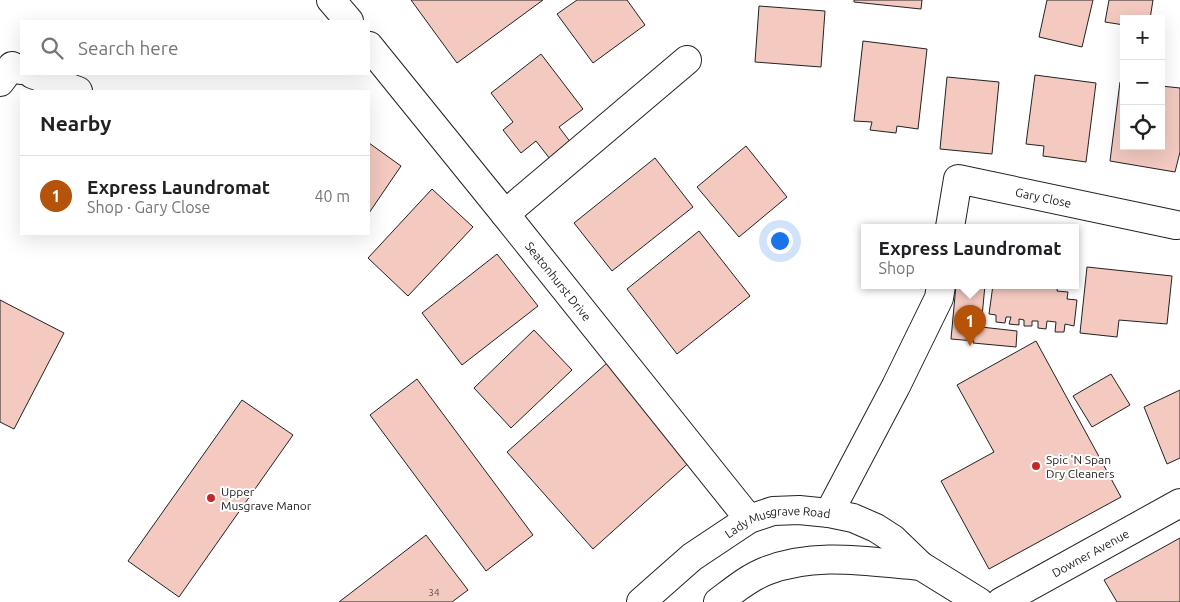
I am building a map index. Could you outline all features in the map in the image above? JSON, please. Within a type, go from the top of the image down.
[{"type":"street","points":[[331,0],[348,20]]},
{"type":"street","name":"Seatonhurst Drive","points":[[370,47],[748,518]]},
{"type":"street","points":[[505,214],[687,60]]},
{"type":"street","points":[[0,82],[12,66],[20,70]]},
{"type":"street","points":[[35,75],[75,90]]},
{"type":"street","name":"Gary Close","points":[[950,224],[958,179],[1176,225]]},
{"type":"street","points":[[829,513],[896,386],[939,298],[940,289]]},
{"type":"street","name":"Downer Avenue","points":[[1001,602],[1180,503]]},
{"type":"street","name":"Lady Musgrave Road","points":[[641,602],[692,557],[748,518],[773,511],[799,510],[853,518],[876,528],[892,539],[921,566],[979,602]]},
{"type":"street","name":"Lady Musgrave Road","points":[[718,602],[743,583],[766,571],[800,562],[836,559],[921,566]]},
{"type":"building","points":[[411,0],[543,0],[457,63]]},
{"type":"building","points":[[577,0],[627,0],[645,25],[593,63],[557,14]]},
{"type":"building","points":[[854,0],[922,0],[921,9],[854,2]]},
{"type":"building","points":[[1047,0],[1093,0],[1082,47],[1039,37]]},
{"type":"building","points":[[1109,0],[1153,0],[1151,15],[1120,15],[1120,24],[1105,22]]},
{"type":"building","points":[[759,6],[825,11],[821,67],[755,62]]},
{"type":"building","points":[[863,41],[927,49],[918,129],[897,126],[896,133],[870,130],[872,122],[854,121]]},
{"type":"building","points":[[541,54],[583,109],[559,127],[571,143],[550,159],[536,141],[521,153],[503,130],[513,122],[491,93]]},
{"type":"building","points":[[1035,75],[1096,83],[1086,162],[1043,156],[1044,146],[1026,144]]},
{"type":"building","points":[[947,77],[999,82],[992,154],[940,149]]},
{"type":"building","points":[[1120,82],[1120,150],[1165,150],[1165,86],[1180,88],[1180,152],[1175,172],[1110,161]]},
{"type":"building","points":[[370,144],[401,166],[370,212]]},
{"type":"building","points":[[746,146],[787,197],[739,237],[697,187]]},
{"type":"building","points":[[655,158],[693,207],[612,271],[574,223]]},
{"type":"building","points":[[432,189],[473,227],[408,296],[368,258]]},
{"type":"building","points":[[699,231],[750,296],[677,354],[627,289]]},
{"type":"building","points":[[497,254],[538,306],[462,365],[422,313]]},
{"type":"building","points":[[1087,267],[1172,276],[1167,324],[1119,320],[1117,337],[1080,333]]},
{"type":"building","points":[[956,289],[985,289],[981,327],[1017,331],[1016,347],[951,339]]},
{"type":"building","points":[[992,289],[1057,289],[1057,291],[1068,292],[1067,299],[1077,300],[1074,326],[1065,324],[1064,332],[1055,332],[1056,322],[1047,321],[1046,329],[1038,328],[1038,321],[1032,321],[1032,326],[1024,326],[1024,320],[1019,319],[1019,325],[1009,324],[1011,317],[1006,317],[1005,323],[996,322],[996,315],[989,314]]},
{"type":"building","points":[[0,300],[64,333],[14,429],[0,422]]},
{"type":"building","points":[[534,330],[572,370],[511,428],[474,388]]},
{"type":"building","name":"Spic 'N Span Dry Cleaners","points":[[1036,341],[1121,497],[989,569],[941,481],[994,452],[957,385]]},
{"type":"building","points":[[607,363],[693,459],[593,549],[507,452]]},
{"type":"building","points":[[1111,374],[1130,405],[1092,427],[1073,396]]},
{"type":"building","points":[[417,379],[533,535],[486,571],[370,415]]},
{"type":"building","points":[[1180,390],[1180,458],[1167,464],[1144,407]]},
{"type":"building","name":"Upper Musgrave Manor","points":[[242,400],[293,435],[179,597],[128,561]]},
{"type":"building","points":[[426,535],[468,590],[452,602],[339,602]]},
{"type":"building","points":[[1180,538],[1180,602],[1117,602],[1104,580]]},
{"type":"place","name":"Express Laundromat","points":[[970,346]]},
{"type":"place","name":"Spic 'N Span Dry Cleaners","points":[[1036,466]]},
{"type":"place","name":"Upper Musgrave Manor","points":[[211,498]]}]
